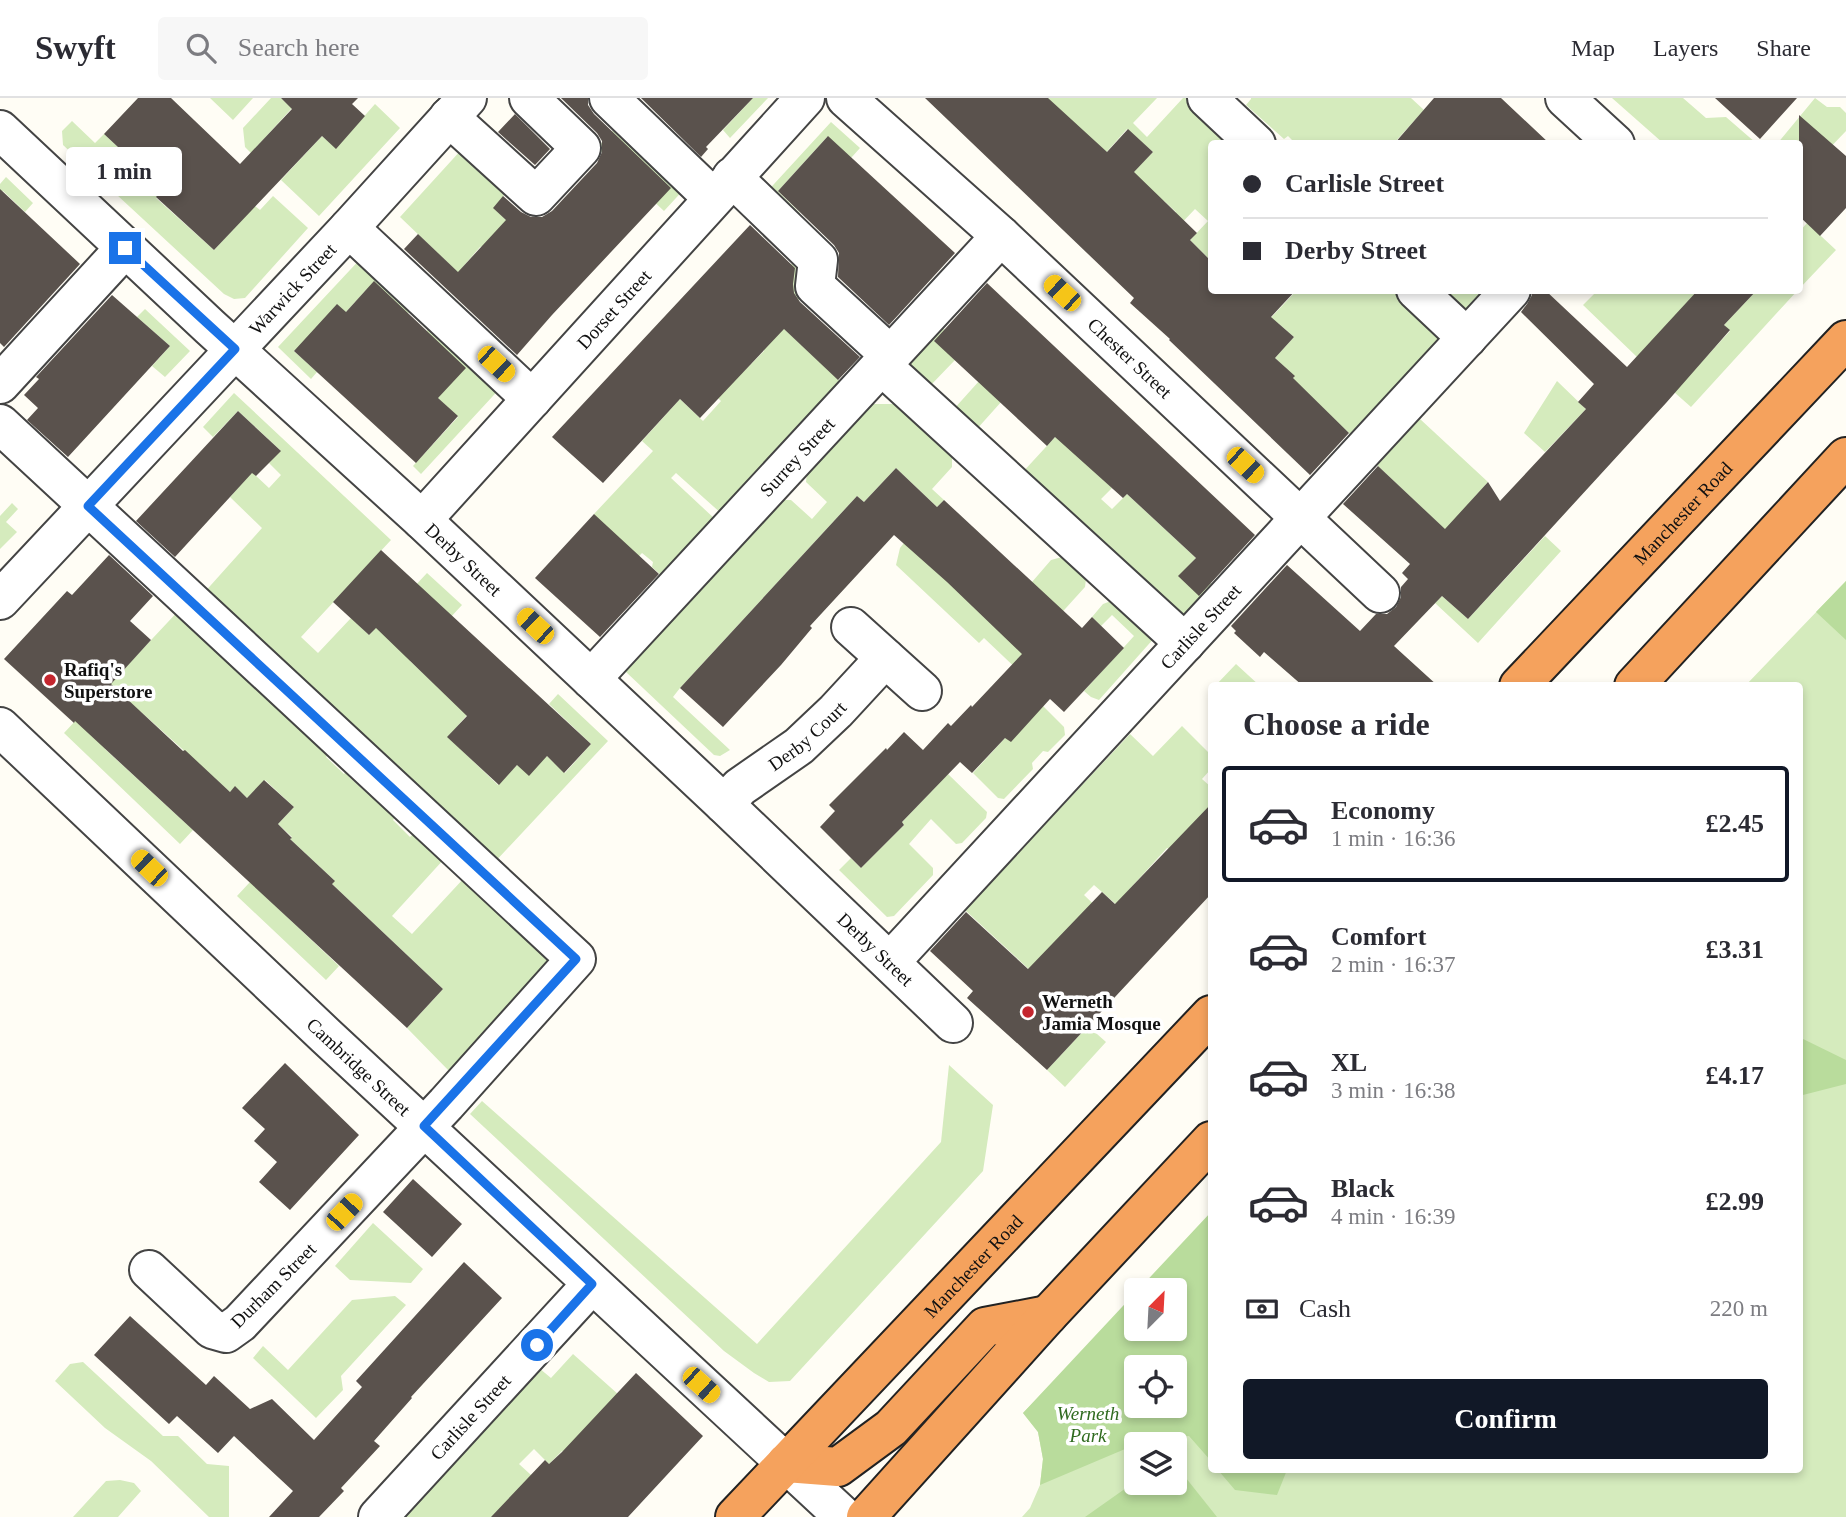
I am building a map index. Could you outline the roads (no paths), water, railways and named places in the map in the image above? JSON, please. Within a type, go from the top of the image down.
[{"type":"highway","name":"Manchester Road","points":[[1523,682],[1846,340]]},
{"type":"highway","points":[[1638,682],[1846,457]]},
{"type":"highway","name":"Manchester Road","points":[[736,1517],[1208,1018]]},
{"type":"highway","points":[[866,1517],[1048,1315],[1208,1144]]},
{"type":"highway","points":[[786,1463],[838,1467],[891,1428],[985,1327],[1048,1315]]},
{"type":"street","points":[[458,108],[536,196],[581,148],[529,98]]},
{"type":"street","points":[[609,98],[818,260],[815,286],[886,360],[1185,643]]},
{"type":"street","name":"Dorset Street","points":[[422,520],[805,98]]},
{"type":"street","name":"Chester Street","points":[[846,98],[1001,236],[1380,593]]},
{"type":"street","points":[[1207,98],[1252,140]]},
{"type":"street","points":[[1565,98],[1611,140]]},
{"type":"street","name":"Warwick Street","points":[[0,600],[458,108]]},
{"type":"street","name":"Derby Street","points":[[6,149],[125,248],[422,520],[953,1023]]},
{"type":"street","points":[[349,228],[533,400]]},
{"type":"street","name":"Surrey Street","points":[[592,679],[1001,236]]},
{"type":"street","points":[[0,384],[125,248]]},
{"type":"street","points":[[1420,294],[1467,338]]},
{"type":"street","name":"Carlisle Street","points":[[890,962],[1507,294]]},
{"type":"street","points":[[0,424],[88,506]]},
{"type":"street","name":"Durham Street","points":[[88,506],[576,959],[240,1323],[226,1333],[212,1329],[149,1270]]},
{"type":"street","points":[[851,627],[922,691]]},
{"type":"street","name":"Derby Court","points":[[724,804],[740,787],[799,746],[836,712],[885,658]]},
{"type":"street","name":"Cambridge Street","points":[[0,727],[326,1036],[844,1517]]},
{"type":"street","name":"Carlisle Street","points":[[378,1517],[592,1284]]},
{"type":"place","name":"Rafiq's Superstore","points":[[50,680]]},
{"type":"place","name":"Werneth Jamia Mosque","points":[[1028,1012]]},
{"type":"park label","name":"Werneth Park","points":[[1088,1424]]}]
